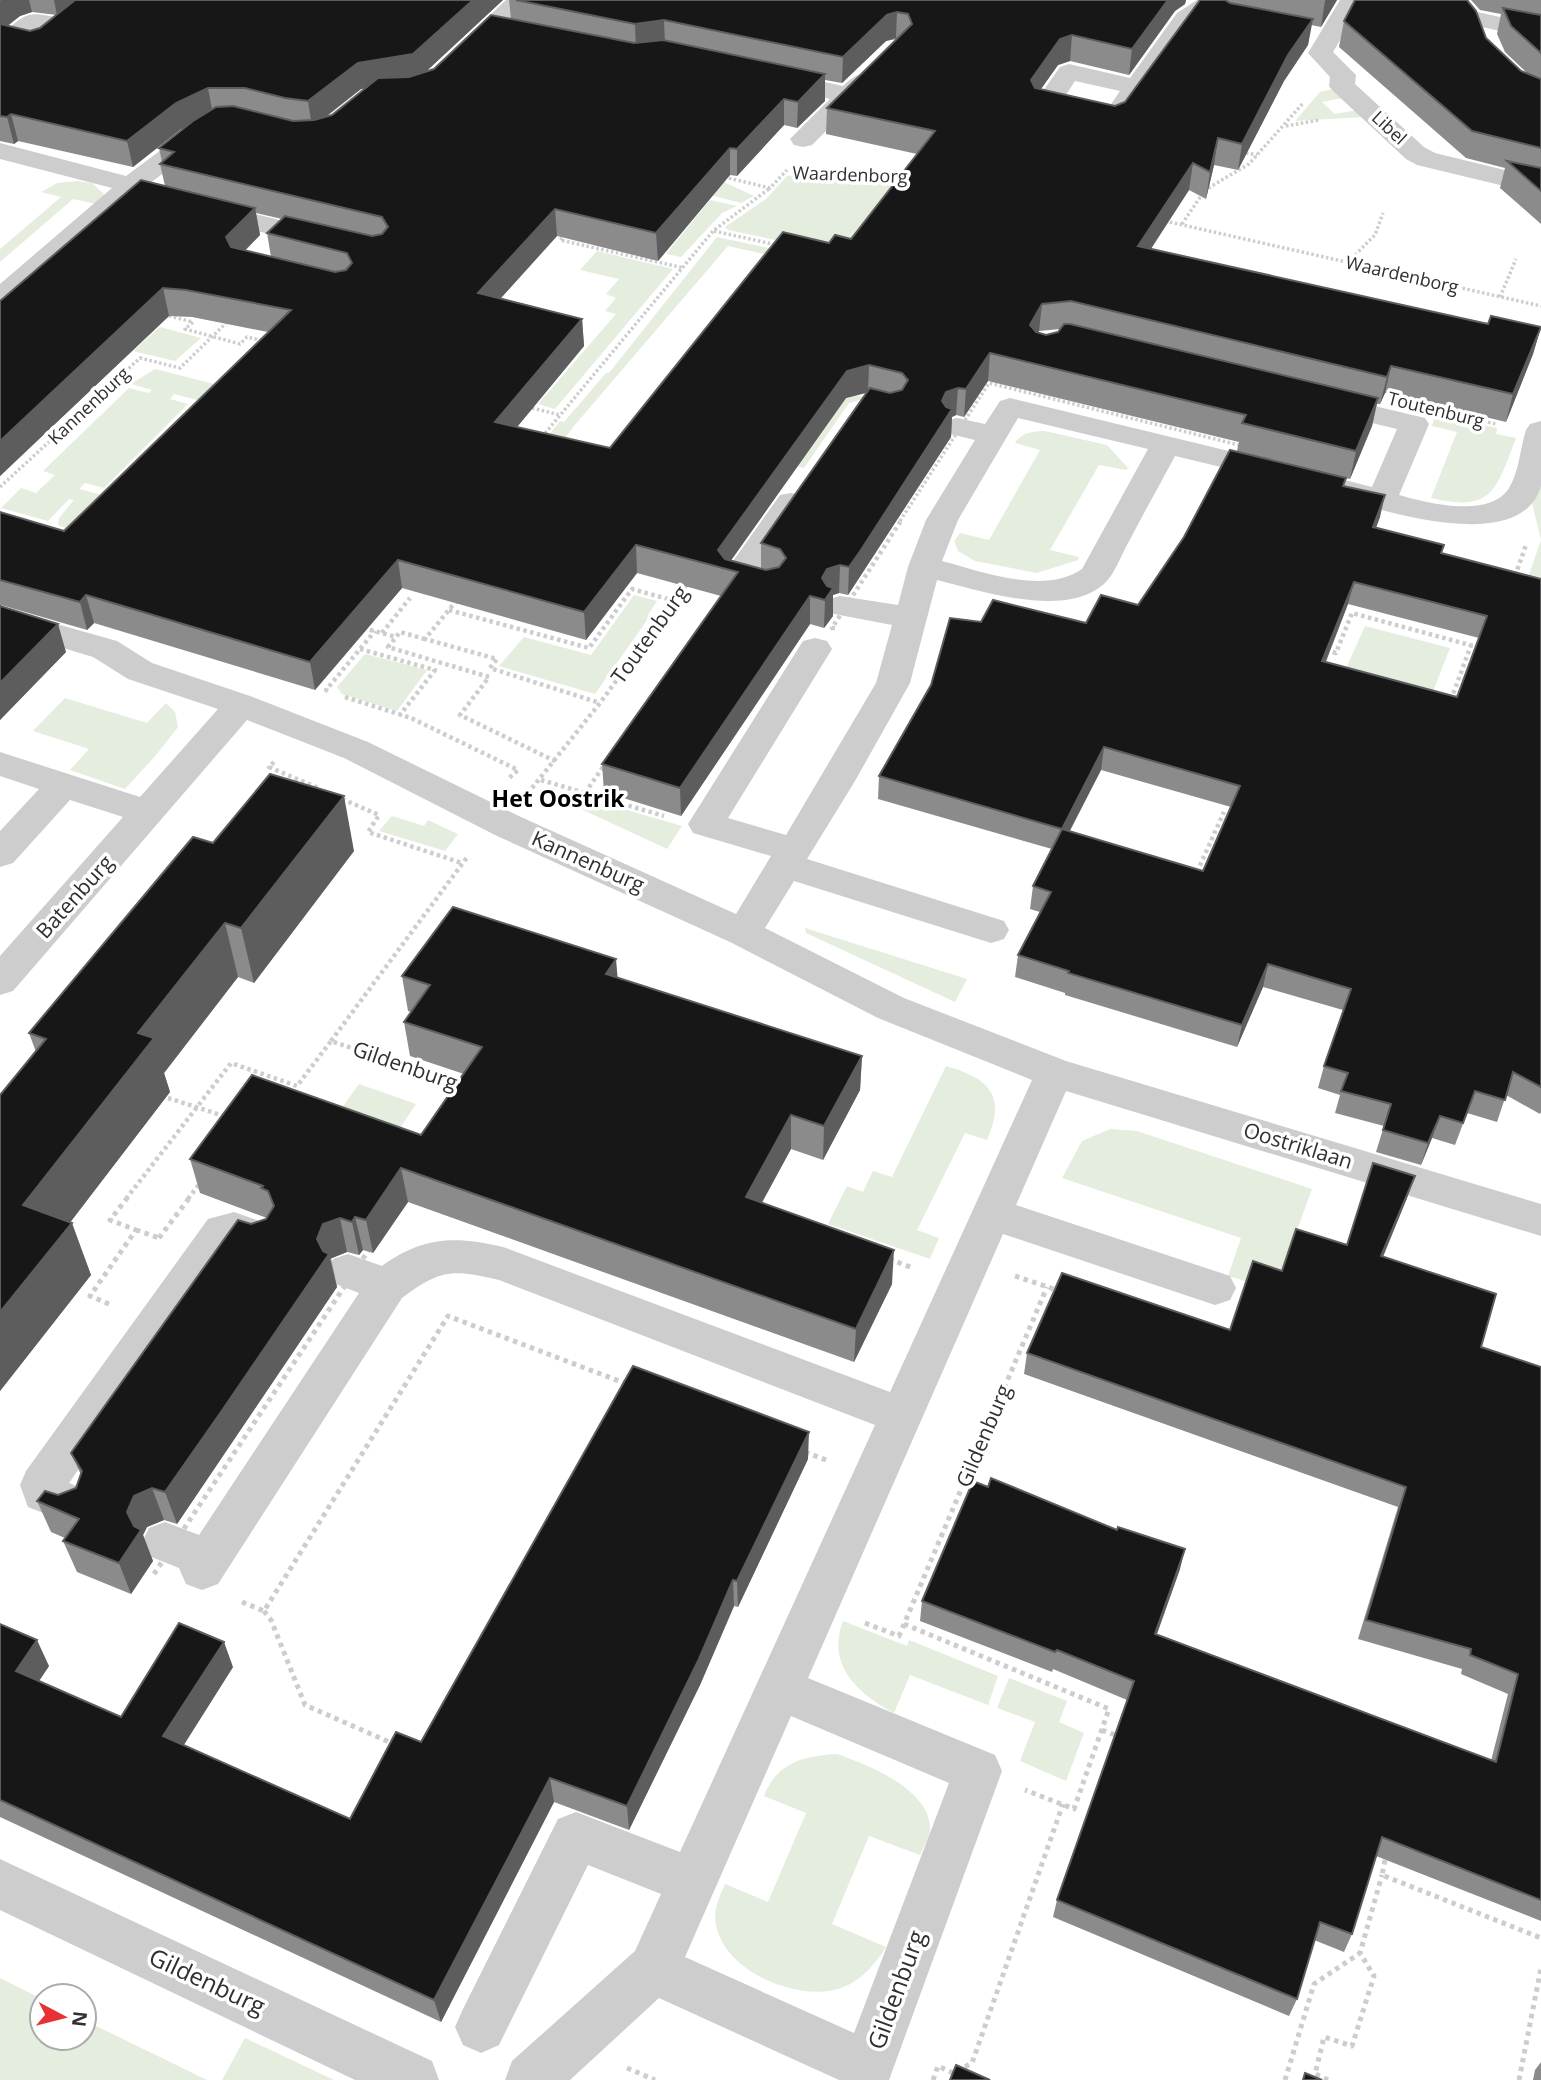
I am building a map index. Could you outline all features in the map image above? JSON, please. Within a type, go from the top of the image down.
[{"type":"street","points":[[63,27],[98,0]]},
{"type":"street","points":[[443,73],[500,32],[520,0]]},
{"type":"street","name":"Libel","points":[[1352,0],[1318,36],[1320,53],[1343,75],[1342,86],[1415,153],[1442,164],[1541,187]]},
{"type":"street","points":[[1135,87],[1186,18],[1202,2],[1228,17]]},
{"type":"street","points":[[1465,9],[1541,33]]},
{"type":"street","points":[[1465,9],[1484,35],[1488,46]]},
{"type":"street","points":[[803,139],[881,62]]},
{"type":"street","points":[[750,74],[848,95]]},
{"type":"street","points":[[0,299],[128,188],[193,137],[212,125],[226,122]]},
{"type":"street","points":[[0,151],[128,188],[275,238],[352,247]]},
{"type":"street","points":[[743,933],[788,857],[838,781],[893,682],[924,567],[942,520],[994,435],[1007,393],[1166,444],[1382,499],[1468,517],[1494,514],[1510,506],[1518,498],[1541,430]]},
{"type":"street","name":"Toutenburg","points":[[1298,396],[1414,424],[1382,499]]},
{"type":"street","points":[[957,427],[994,435]]},
{"type":"street","points":[[924,567],[1031,589],[1052,591],[1087,585],[1166,444]]},
{"type":"street","points":[[767,586],[737,578],[806,481]]},
{"type":"street","name":"Kannenburg","points":[[0,618],[105,649],[139,671],[241,705],[508,812],[891,1008],[1055,1073]]},
{"type":"street","points":[[911,618],[830,628],[706,824],[788,857],[991,930]]},
{"type":"street","name":"Batenburg","points":[[0,981],[241,705]]},
{"type":"street","points":[[0,764],[149,813]]},
{"type":"street","points":[[0,854],[64,785]]},
{"type":"street","points":[[531,2080],[653,1969],[1055,1073]]},
{"type":"street","name":"Oostriklaan","points":[[1055,1073],[1541,1220]]},
{"type":"street","points":[[992,1214],[1215,1288]]},
{"type":"street","points":[[71,1504],[44,1493],[42,1485],[223,1231],[234,1229],[258,1238]]},
{"type":"street","points":[[160,1558],[206,1564],[387,1286],[413,1265],[440,1255],[468,1255],[503,1264],[900,1415]]},
{"type":"street","points":[[353,1257],[387,1286]]},
{"type":"street","points":[[780,1689],[978,1772]]},
{"type":"street","name":"Gildenburg","points":[[653,1969],[868,2066],[978,1772]]},
{"type":"street","points":[[481,2027],[576,1836],[693,1882]]},
{"type":"street","name":"Gildenburg","points":[[0,1884],[413,2080]]},
{"type":"path","points":[[1182,224],[1205,190],[1249,164],[1305,101]]},
{"type":"path","points":[[1232,150],[1257,155]]},
{"type":"path","name":"Waardenborg","points":[[717,175],[770,188],[787,170],[798,172]]},
{"type":"path","name":"Waardenborg","points":[[809,173],[915,178]]},
{"type":"path","points":[[537,444],[713,231],[731,214],[749,206],[770,188]]},
{"type":"path","points":[[1347,263],[1375,235],[1383,213]]},
{"type":"path","name":"Waardenborg","points":[[1157,219],[1541,306]]},
{"type":"path","points":[[713,231],[778,246]]},
{"type":"path","points":[[562,238],[560,240],[684,268]]},
{"type":"path","points":[[1500,297],[1516,259]]},
{"type":"path","points":[[169,316],[193,322],[185,329],[212,337],[240,344],[247,337],[272,343]]},
{"type":"path","name":"Kannenburg","points":[[0,487],[140,358],[180,368],[226,323]]},
{"type":"path","points":[[995,374],[1007,393],[1255,449]]},
{"type":"path","points":[[830,628],[1007,393]]},
{"type":"path","points":[[532,408],[560,415]]},
{"type":"path","name":"Toutenburg","points":[[1448,412],[1502,426]]},
{"type":"path","name":"Kannenburg","points":[[24,452],[36,455]]},
{"type":"path","points":[[1510,506],[1527,541],[1514,577]]},
{"type":"path","name":"Toutenburg","points":[[508,812],[541,780],[688,583]]},
{"type":"path","points":[[619,585],[675,601]]},
{"type":"path","points":[[449,610],[589,648],[632,589]]},
{"type":"path","points":[[425,639],[461,595]]},
{"type":"path","points":[[382,633],[410,598]]},
{"type":"path","points":[[1316,647],[1336,653],[1355,606]]},
{"type":"path","points":[[1352,613],[1488,650]]},
{"type":"path","points":[[355,626],[396,636]]},
{"type":"path","points":[[375,631],[326,690],[400,715],[518,770],[495,791],[508,812]]},
{"type":"path","points":[[484,676],[497,659],[400,632],[388,646],[484,676],[489,677],[460,715],[555,761]]},
{"type":"path","points":[[1450,702],[1471,645]]},
{"type":"path","points":[[360,649],[435,670],[400,715]]},
{"type":"path","points":[[490,668],[600,704]]},
{"type":"path","points":[[345,697],[338,704],[318,698],[269,768],[379,815],[368,832],[462,863]]},
{"type":"path","points":[[585,793],[607,760]]},
{"type":"path","points":[[541,780],[682,821],[706,824]]},
{"type":"path","name":"Gildenburg","points":[[102,1314],[110,1303],[90,1296],[136,1230],[110,1220],[231,1063],[297,1086],[462,863],[508,812]]},
{"type":"path","points":[[1194,879],[1224,812]]},
{"type":"path","name":"Gildenburg","points":[[331,1041],[467,1088]]},
{"type":"path","points":[[168,1098],[232,1118]]},
{"type":"path","points":[[159,1238],[208,1172]]},
{"type":"path","points":[[160,1558],[371,1247],[353,1257]]},
{"type":"path","points":[[881,1257],[1047,1287],[1073,1296]]},
{"type":"path","name":"Gildenburg","points":[[904,1624],[1047,1287]]},
{"type":"path","points":[[264,1611],[448,1317],[628,1385]]},
{"type":"path","points":[[796,1448],[873,1478]]},
{"type":"path","points":[[241,1601],[264,1611],[271,1620],[305,1705],[400,1747]]},
{"type":"path","points":[[817,1605],[899,1636],[904,1624],[1109,1709],[1074,1808],[978,1772]]},
{"type":"path","points":[[1102,1730],[1118,1737]]},
{"type":"path","points":[[933,2080],[938,2066],[953,2073],[972,2063],[1063,1804]]},
{"type":"path","points":[[1285,2080],[1314,1984],[1360,1953],[1385,1860]]},
{"type":"path","points":[[1382,1875],[1541,1938]]},
{"type":"path","points":[[1328,2080],[1315,2074],[1324,2037],[1352,2046],[1374,1976],[1360,1953]]},
{"type":"path","points":[[1519,2080],[1541,1968]]},
{"type":"green space","points":[[1333,89],[1343,98],[1322,102],[1335,114],[1357,110],[1364,117],[1295,121],[1320,92]]},
{"type":"green space","points":[[711,176],[754,196],[741,203],[687,189]]},
{"type":"green space","points":[[787,176],[869,181],[936,180],[862,251],[818,249],[728,230],[725,227],[766,199]]},
{"type":"green space","points":[[57,183],[92,183],[104,194],[96,204],[73,199],[0,262],[0,249],[61,197],[41,192]]},
{"type":"green space","points":[[710,200],[737,206],[722,213],[681,257],[666,254]]},
{"type":"green space","points":[[717,237],[820,259],[827,268],[728,246],[574,426],[539,473],[522,469],[560,421],[564,422],[606,373],[609,373]]},
{"type":"green space","points":[[597,251],[673,269],[555,409],[538,404],[616,314],[605,311],[616,298],[606,294],[619,279],[580,270]]},
{"type":"green space","points":[[160,327],[201,338],[175,361],[133,351]]},
{"type":"green space","points":[[155,369],[226,387],[89,540],[61,532],[65,528],[58,525],[59,518],[74,500],[69,499],[48,521],[1,508],[21,488],[36,493],[55,475],[43,471],[129,388],[148,393],[152,390],[131,384]],"holes":[[[174,394],[201,401],[106,496],[79,489],[85,483],[104,488],[188,404],[170,399]]]},
{"type":"green space","points":[[837,391],[868,398],[849,403],[804,468],[788,464]]},
{"type":"green space","points":[[1435,416],[1497,428],[1496,434],[1516,438],[1503,471],[1490,493],[1468,502],[1431,498],[1457,432],[1432,426]]},
{"type":"green space","points":[[1045,431],[1107,445],[1128,468],[1126,470],[1099,465],[1050,550],[1079,557],[1078,560],[1037,573],[975,561],[958,551],[954,541],[960,533],[989,540],[1040,450],[1015,443],[1028,433]]},
{"type":"green space","points":[[1541,470],[1541,540],[1532,503]]},
{"type":"green space","points":[[1541,540],[1541,594],[1524,589]]},
{"type":"green space","points":[[634,595],[657,601],[648,615],[650,616],[595,694],[499,666],[524,637],[591,655]]},
{"type":"green space","points":[[1365,626],[1450,648],[1430,699],[1343,675]]},
{"type":"green space","points":[[365,654],[427,670],[397,711],[342,694],[337,687]]},
{"type":"green space","points":[[65,698],[147,723],[166,703],[175,712],[178,727],[125,789],[70,770],[89,749],[33,731]]},
{"type":"green space","points":[[568,797],[593,805],[596,801],[682,826],[667,849],[566,802]]},
{"type":"green space","points":[[392,816],[424,826],[428,820],[458,834],[445,851],[379,831]]},
{"type":"green space","points":[[805,928],[967,979],[955,1002],[806,933]]},
{"type":"green space","points":[[946,1066],[973,1076],[983,1083],[994,1100],[995,1112],[987,1140],[965,1133],[917,1230],[939,1238],[930,1259],[828,1224],[847,1186],[863,1192],[873,1171],[892,1177]]},
{"type":"green space","points":[[359,1084],[416,1104],[392,1140],[334,1119]]},
{"type":"green space","points":[[1110,1129],[1137,1131],[1312,1189],[1275,1290],[1228,1276],[1241,1238],[1062,1178],[1082,1141]]},
{"type":"green space","points":[[843,1621],[907,1646],[909,1640],[998,1676],[988,1705],[910,1675],[894,1713],[858,1687],[842,1665],[839,1637]]},
{"type":"green space","points":[[1009,1678],[1067,1701],[1059,1722],[1084,1733],[1066,1781],[1020,1761],[1035,1722],[997,1708]]},
{"type":"green space","points":[[837,1754],[880,1772],[909,1791],[928,1815],[930,1832],[920,1855],[869,1836],[832,1924],[886,1947],[866,1972],[846,1986],[821,1992],[802,1991],[765,1979],[733,1957],[722,1942],[715,1920],[716,1909],[725,1884],[768,1902],[806,1813],[764,1796],[776,1775],[784,1768],[803,1759]]},
{"type":"green space","points":[[0,1978],[28,1992],[28,2052],[98,2052],[98,2027],[207,2080],[0,2080]]},
{"type":"green space","points":[[245,2038],[334,2080],[222,2080]]},
{"type":"building","points":[[75,0],[473,0],[413,54],[358,63],[308,101],[245,88],[208,88],[176,103],[127,141],[11,114],[7,117],[0,116],[0,24],[30,31],[40,28]]},
{"type":"building","points":[[516,0],[1168,0],[1132,49],[1072,35],[1060,39],[1031,80],[1035,88],[1115,106],[1125,102],[1200,0],[1225,0],[1313,19],[1288,55],[1242,144],[1218,138],[1210,172],[1193,163],[1138,246],[1488,324],[1491,316],[1541,327],[1513,394],[1391,366],[1387,377],[1071,301],[1042,304],[1030,325],[1036,332],[1046,335],[1058,332],[1064,324],[1070,324],[1378,398],[1356,451],[1242,423],[1246,415],[990,353],[966,389],[958,388],[946,392],[942,401],[946,407],[952,409],[861,550],[849,567],[840,565],[827,569],[822,578],[827,586],[833,588],[825,600],[810,596],[680,788],[602,764],[738,572],[636,545],[584,612],[398,560],[310,662],[86,595],[80,602],[0,580],[0,512],[64,531],[291,310],[163,288],[0,441],[0,301],[141,180],[255,208],[226,237],[231,247],[335,272],[346,270],[352,263],[347,253],[267,233],[285,216],[372,236],[382,234],[388,227],[382,217],[160,164],[174,152],[159,148],[216,107],[233,106],[293,121],[314,120],[332,115],[378,78],[409,77],[434,69],[491,15],[634,43],[663,40],[825,74],[798,102],[784,99],[737,149],[730,148],[656,233],[555,209],[478,293],[582,319],[495,422],[610,448],[783,232],[829,243],[835,235],[851,239],[935,131],[827,108],[912,24],[908,14],[897,12],[887,15],[843,57],[664,20],[635,24]],"holes":[[[869,365],[902,373],[908,380],[902,390],[890,393],[870,388],[761,543],[780,549],[786,558],[779,567],[766,570],[725,559],[718,550],[847,371]]]},
{"type":"building","points":[[1355,0],[1467,0],[1476,11],[1486,38],[1521,71],[1541,79],[1541,148],[1472,131],[1344,21]]},
{"type":"building","points":[[1503,8],[1541,15],[1541,53],[1511,26]]},
{"type":"building","points":[[1507,161],[1541,168],[1541,191]]},
{"type":"building","points":[[1230,450],[1346,478],[1343,486],[1385,495],[1373,527],[1444,545],[1441,553],[1541,579],[1541,1087],[1513,1072],[1505,1100],[1475,1091],[1463,1123],[1440,1116],[1428,1143],[1383,1130],[1391,1104],[1341,1091],[1348,1073],[1324,1066],[1351,989],[1268,964],[1242,1025],[1068,973],[1069,971],[1018,955],[1051,892],[1033,886],[1062,829],[879,776],[931,685],[950,618],[981,622],[993,600],[1086,623],[1101,595],[1138,605],[1184,537]],"holes":[[[1354,582],[1487,616],[1457,697],[1322,661]],[[1104,747],[1240,786],[1203,871],[1062,829]]]},
{"type":"building","points":[[0,606],[58,624],[0,683]]},
{"type":"building","points":[[270,774],[344,796],[241,928],[225,923],[138,1033],[154,1038],[23,1205],[72,1223],[0,1312],[0,1095],[46,1039],[29,1033],[193,837],[213,843]]},
{"type":"building","points":[[453,907],[616,959],[606,974],[862,1056],[824,1126],[791,1115],[746,1197],[894,1250],[856,1329],[401,1168],[366,1220],[355,1217],[352,1222],[340,1218],[323,1224],[317,1239],[323,1251],[329,1254],[221,1412],[165,1492],[152,1488],[134,1496],[127,1512],[134,1526],[141,1530],[119,1563],[63,1541],[79,1519],[37,1501],[45,1491],[58,1495],[76,1488],[82,1471],[71,1453],[238,1220],[251,1224],[266,1219],[274,1206],[268,1191],[261,1188],[263,1186],[190,1159],[252,1075],[421,1135],[482,1047],[404,1022],[430,985],[402,976]]},
{"type":"building","points":[[1373,1163],[1415,1176],[1381,1256],[1496,1294],[1481,1347],[1541,1367],[1541,1900],[1382,1837],[1352,1934],[1320,1922],[1297,1999],[1057,1900],[1134,1681],[922,1601],[973,1481],[988,1487],[991,1478],[1117,1530],[1118,1527],[1185,1549],[1155,1634],[1496,1762],[1518,1674],[1470,1655],[1471,1649],[1366,1620],[1406,1487],[1027,1353],[1062,1273],[1230,1330],[1253,1261],[1282,1271],[1296,1229],[1347,1245]]},
{"type":"building","points":[[633,1366],[809,1432],[737,1581],[733,1580],[699,1659],[627,1806],[550,1778],[434,2000],[0,1800],[0,1624],[37,1640],[16,1671],[121,1717],[179,1623],[224,1642],[163,1736],[350,1819],[396,1732],[421,1742]]},
{"type":"building","points":[[956,2065],[990,2080],[950,2080]]},
{"type":"building","points":[[1305,2073],[1322,2080],[1303,2080]]},
{"type":"district","name":"Het Oostrik","points":[[558,799]]}]
